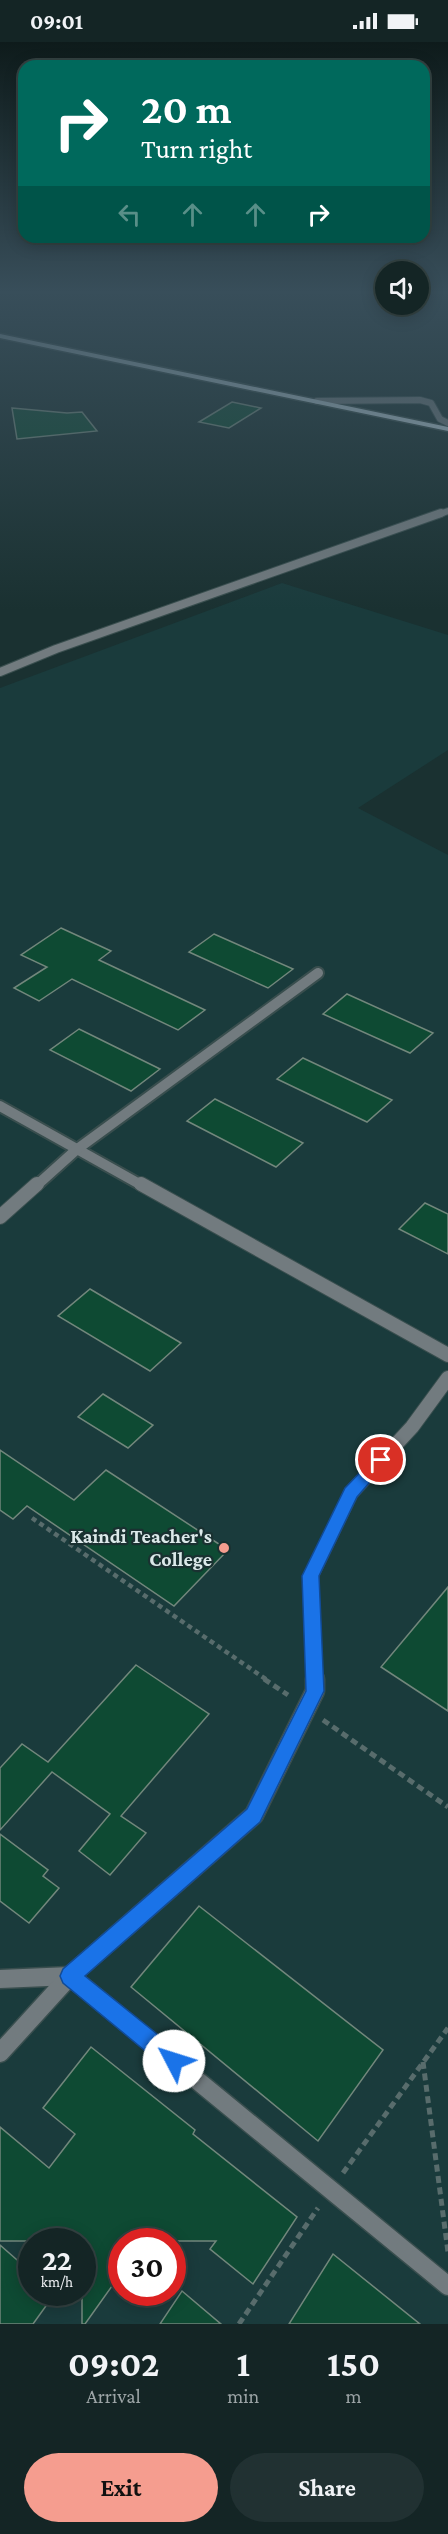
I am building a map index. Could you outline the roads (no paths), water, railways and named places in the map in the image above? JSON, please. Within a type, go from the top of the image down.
[{"type":"main road","points":[[300,397],[448,429]]},
{"type":"street","points":[[317,401],[420,400],[431,403],[440,419],[448,423]]},
{"type":"street","points":[[0,672],[56,649],[448,512]]},
{"type":"street","points":[[0,1217],[76,1150],[318,973]]},
{"type":"street","points":[[0,1107],[448,1355]]},
{"type":"street","points":[[0,2053],[70,1976],[254,1815],[315,1691],[311,1576],[351,1493],[412,1427],[448,1378]]},
{"type":"street","points":[[0,1979],[70,1976],[448,2286]]},
{"type":"place","name":"Kaindi Teacher's College","points":[[224,1548]]}]
